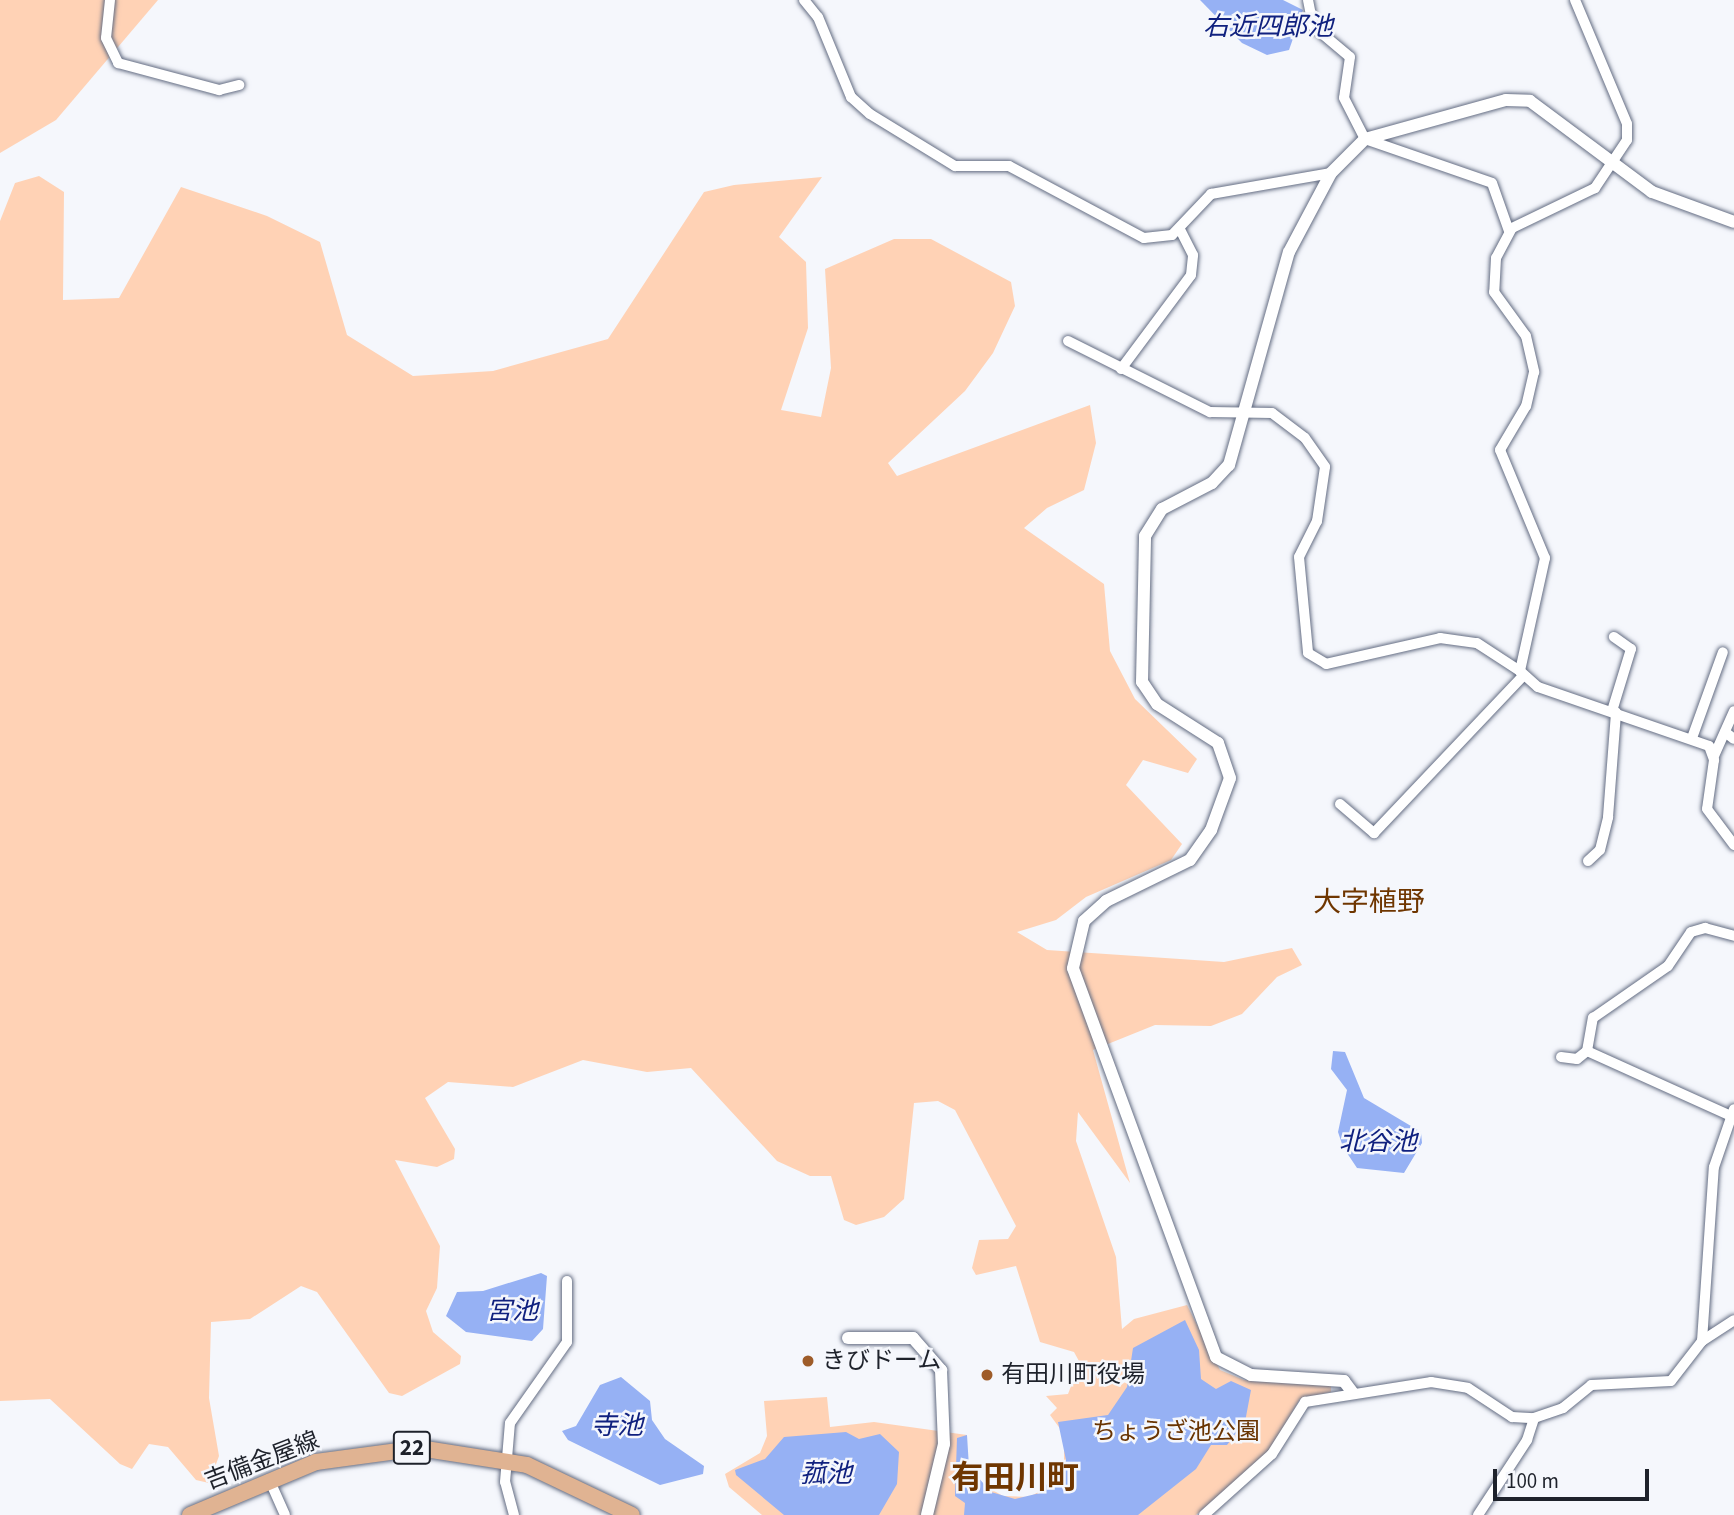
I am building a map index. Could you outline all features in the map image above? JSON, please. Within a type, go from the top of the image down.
[{"type":"main road","name":"吉備金屋線","points":[[190,1515],[269,1478],[380,1450],[444,1449],[508,1460],[564,1479],[632,1515]]},
{"type":"street","points":[[110,0],[106,38],[118,63],[219,90],[239,85]]},
{"type":"street","points":[[804,0],[818,17],[851,97],[939,157],[972,170],[1009,166],[1144,238],[1180,230],[1212,194],[1331,173]]},
{"type":"street","points":[[1308,0],[1314,26],[1350,57],[1344,98],[1365,139],[1492,183],[1509,231]]},
{"type":"street","points":[[1340,804],[1374,833],[1521,674],[1545,558],[1500,456],[1502,440],[1526,406],[1534,372],[1526,336],[1494,292],[1496,258],[1509,231],[1585,195],[1625,146],[1627,124],[1575,0]]},
{"type":"street","points":[[1353,1393],[1344,1381],[1251,1375],[1216,1357],[1073,968],[1084,922],[1106,901],[1190,860],[1228,789],[1230,769],[1218,743],[1157,704],[1142,682],[1142,552],[1158,513],[1223,473],[1246,414],[1289,252],[1331,173],[1365,139],[1453,112],[1523,100],[1547,108],[1612,165],[1669,201],[1734,222]]},
{"type":"street","points":[[1121,369],[1191,275],[1194,255],[1180,230]]},
{"type":"street","points":[[1068,341],[1210,412],[1280,416],[1325,467],[1317,521],[1299,557],[1308,653],[1326,664],[1440,638],[1477,643],[1521,674],[1692,738],[1709,746],[1714,755]]},
{"type":"street","points":[[1588,861],[1600,850],[1607,823],[1614,711],[1631,649],[1615,637]]},
{"type":"street","points":[[1692,738],[1723,652]]},
{"type":"street","points":[[1734,711],[1714,755],[1707,809],[1734,845]]},
{"type":"street","points":[[1724,732],[1734,739]]},
{"type":"street","points":[[1561,1057],[1577,1059],[1587,1051],[1593,1018],[1668,966],[1691,932],[1705,928],[1734,936]]},
{"type":"street","points":[[1587,1051],[1733,1113],[1716,1158],[1708,1210],[1702,1341]]},
{"type":"street","points":[[514,1515],[505,1482],[513,1414],[567,1342],[567,1281]]},
{"type":"street","points":[[1204,1515],[1272,1454],[1300,1405],[1420,1382],[1454,1384],[1505,1414],[1534,1418],[1563,1408],[1591,1385],[1671,1381],[1702,1341],[1734,1320]]},
{"type":"street","points":[[848,1338],[913,1338],[941,1370],[944,1444],[927,1515]]},
{"type":"street","points":[[1478,1515],[1527,1440],[1534,1418]]},
{"type":"street","points":[[269,1478],[285,1515]]},
{"type":"green space","points":[[0,0],[158,0],[56,120],[0,153]]},
{"type":"green space","name":"ちょうざ池公園","points":[[39,176],[64,192],[63,300],[119,298],[181,187],[267,216],[320,242],[347,335],[413,376],[493,371],[608,339],[704,192],[734,185],[822,177],[779,237],[806,262],[808,328],[781,410],[821,417],[831,368],[825,269],[894,239],[931,239],[1011,282],[1015,306],[993,353],[965,391],[888,463],[897,476],[1090,405],[1096,443],[1084,490],[1047,508],[1024,528],[1104,584],[1110,651],[1135,699],[1197,759],[1188,773],[1143,760],[1126,785],[1182,844],[1171,860],[1086,897],[1056,920],[1017,932],[1047,950],[1224,962],[1292,948],[1302,965],[1277,977],[1242,1014],[1211,1026],[1155,1025],[1093,1050],[1130,1183],[1078,1112],[1076,1141],[1116,1257],[1122,1329],[1134,1319],[1187,1305],[1220,1370],[1244,1380],[1331,1385],[1331,1392],[1300,1399],[1269,1452],[1196,1515],[762,1515],[729,1487],[725,1474],[760,1453],[767,1436],[764,1401],[827,1397],[830,1427],[874,1422],[967,1435],[966,1457],[980,1483],[1003,1496],[1029,1497],[1050,1486],[1064,1465],[1064,1434],[1050,1415],[1057,1408],[1046,1396],[1068,1394],[1080,1363],[1074,1352],[1040,1342],[1016,1266],[976,1275],[972,1268],[979,1240],[1008,1239],[1016,1226],[955,1110],[938,1101],[914,1103],[904,1199],[884,1217],[856,1225],[844,1220],[831,1176],[810,1176],[777,1161],[691,1068],[647,1072],[583,1060],[513,1087],[448,1082],[425,1098],[455,1149],[454,1159],[437,1167],[395,1160],[440,1246],[437,1288],[426,1311],[433,1332],[461,1356],[460,1364],[402,1396],[389,1393],[317,1292],[301,1286],[250,1319],[211,1322],[209,1398],[219,1456],[209,1483],[196,1480],[168,1447],[149,1444],[132,1469],[120,1464],[50,1399],[0,1401],[0,221],[15,183]]},
{"type":"water","name":"右近四郎池","points":[[1200,0],[1283,0],[1303,10],[1289,50],[1267,55],[1242,43]]},
{"type":"water","name":"北谷池","points":[[1333,1051],[1345,1052],[1364,1098],[1421,1132],[1422,1143],[1404,1173],[1357,1168],[1343,1147],[1338,1132],[1347,1090],[1331,1069]]},
{"type":"water","name":"宮池","points":[[541,1273],[547,1276],[543,1329],[532,1341],[466,1332],[446,1316],[457,1292],[483,1291]]},
{"type":"water","points":[[1185,1320],[1199,1350],[1201,1379],[1216,1389],[1231,1381],[1251,1390],[1245,1422],[1227,1445],[1211,1445],[1196,1469],[1138,1515],[964,1515],[965,1503],[955,1496],[957,1438],[967,1435],[969,1467],[991,1492],[1015,1499],[1040,1493],[1066,1460],[1058,1422],[1108,1415],[1127,1387],[1133,1348]]},
{"type":"water","name":"寺池","points":[[621,1377],[650,1401],[652,1420],[665,1439],[704,1466],[703,1474],[660,1485],[568,1440],[562,1431],[576,1426],[600,1385]]},
{"type":"water","name":"菰池","points":[[846,1432],[859,1439],[880,1434],[899,1452],[897,1484],[879,1515],[784,1515],[736,1475],[735,1470],[765,1459],[784,1437]]},
{"type":"place","name":"きびドーム","points":[[808,1361]]},
{"type":"place","name":"有田川町役場","points":[[987,1375]]},
{"type":"district","name":"大字植野","points":[[1369,902]]},
{"type":"district","name":"有田川町","points":[[1015,1478]]}]
